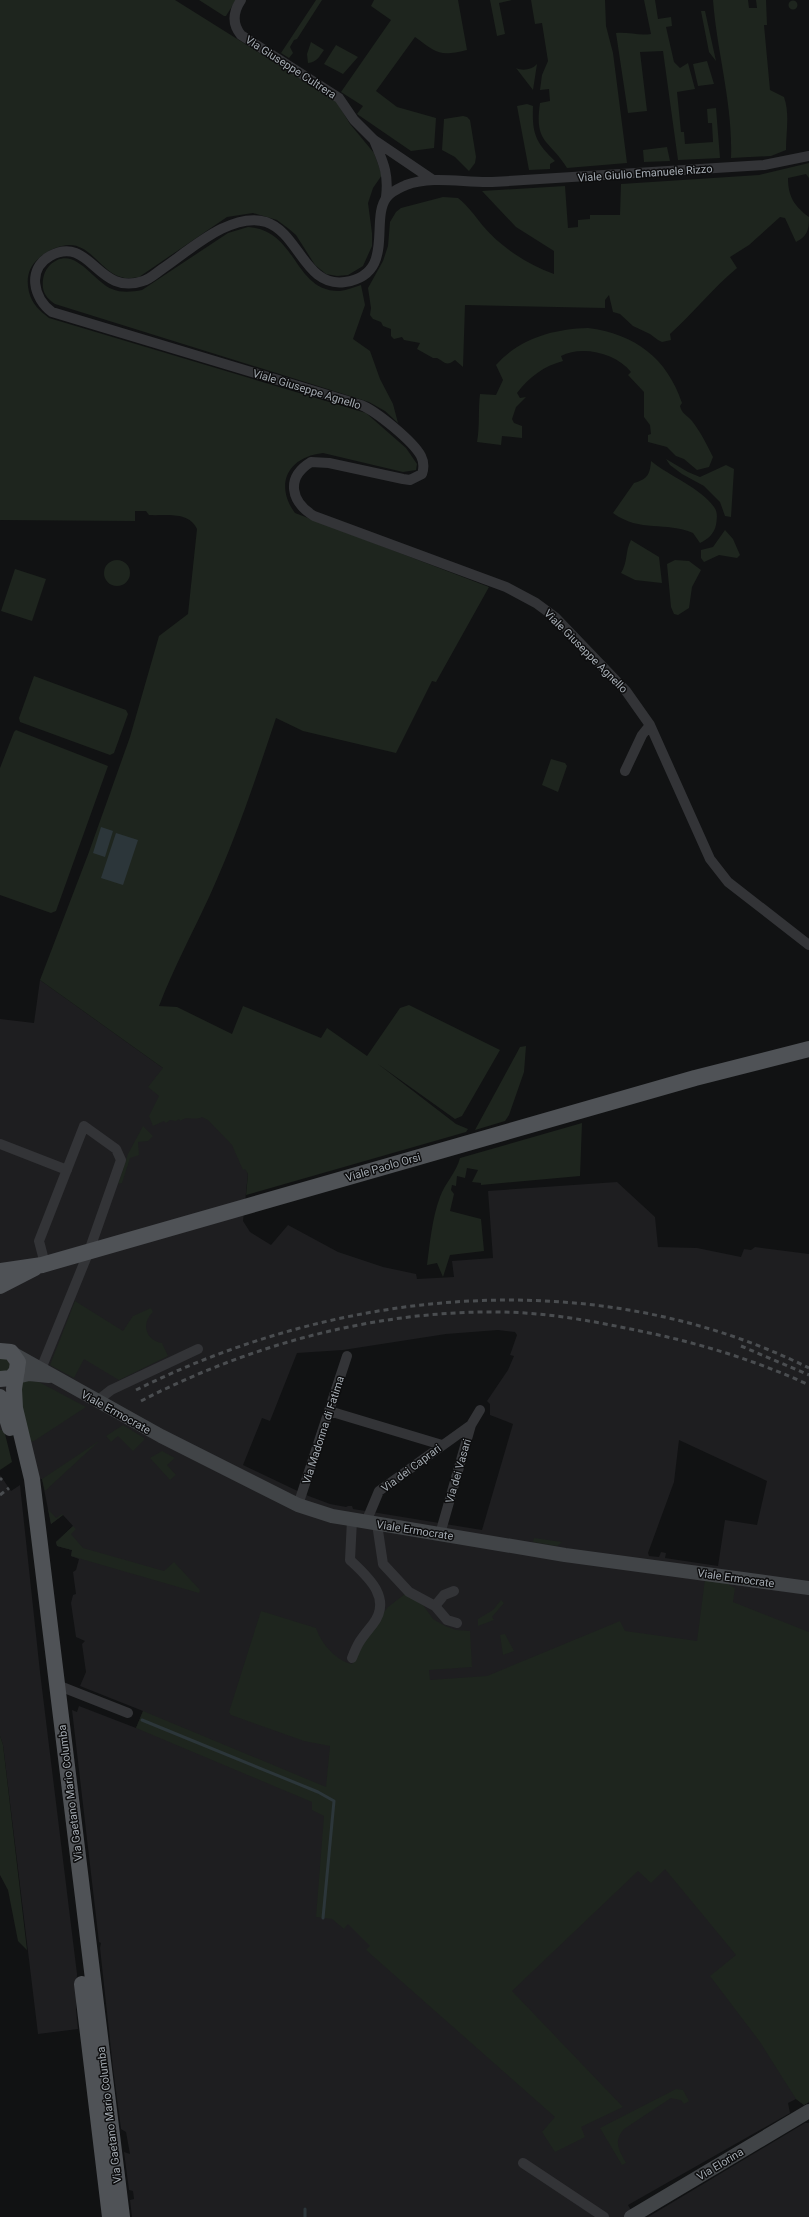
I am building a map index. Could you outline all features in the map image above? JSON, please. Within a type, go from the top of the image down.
[{"type":"main road","points":[[724,1070],[809,1041]]},
{"type":"main road","points":[[724,1070],[809,1049]]},
{"type":"main road","name":"Viale Paolo Orsi","points":[[43,1264],[724,1070]]},
{"type":"main road","points":[[0,1271],[43,1264]]},
{"type":"main road","points":[[0,1286],[14,1281],[43,1264]]},
{"type":"main road","name":"Viale Ermocrate","points":[[5,1351],[161,1436],[298,1504],[332,1516],[565,1555],[809,1588]]},
{"type":"main road","name":"Via Gaetano Mario Columba","points":[[5,1351],[18,1362],[10,1377],[16,1420],[32,1479],[122,2217]]},
{"type":"main road","points":[[10,1377],[46,1373]]},
{"type":"main road","name":"Via Gaetano Mario Columba","points":[[0,1397],[23,1482],[110,2217]]},
{"type":"main road","name":"Via Elorina","points":[[631,2217],[809,2111]]},
{"type":"street","name":"Via Giuseppe Cultrera","points":[[241,0],[236,7],[235,19],[237,29],[241,35],[340,98],[354,120],[374,140],[433,180]]},
{"type":"street","points":[[374,140],[386,170],[388,181],[386,197]]},
{"type":"street","name":"Viale Giulio Emanuele Rizzo","points":[[386,197],[395,190],[410,184],[433,180],[480,182],[764,165],[809,156]]},
{"type":"street","name":"Viale Giuseppe Agnello","points":[[386,197],[381,223],[379,250],[372,267],[361,277],[346,282],[337,283],[321,278],[313,272],[281,231],[266,222],[248,220],[225,226],[146,280],[130,285],[110,280],[84,256],[76,252],[58,253],[44,260],[37,271],[35,278],[36,293],[40,301],[52,312],[361,405],[375,412],[413,446],[421,456],[424,468],[422,474],[410,480],[329,463],[311,462],[299,471],[295,479],[295,495],[301,507],[314,516],[506,587],[536,602],[556,618],[626,691],[650,725],[710,859],[728,882],[809,945]]},
{"type":"street","points":[[625,771],[642,735],[650,725]]},
{"type":"street","points":[[43,1264],[39,1241],[84,1126],[116,1149],[121,1160],[46,1373]]},
{"type":"street","points":[[0,1144],[67,1170]]},
{"type":"street","points":[[97,1401],[111,1390],[198,1349]]},
{"type":"street","name":"Via Madonna di Fatima","points":[[298,1504],[347,1356]]},
{"type":"street","name":"Via dei Vasari","points":[[440,1534],[471,1425],[480,1410]]},
{"type":"street","points":[[329,1411],[442,1445]]},
{"type":"street","name":"Via dei Caprari","points":[[372,1523],[379,1491],[471,1425]]},
{"type":"street","points":[[352,1520],[350,1560],[373,1582],[380,1599],[381,1608],[373,1624],[362,1636],[352,1658]]},
{"type":"street","points":[[372,1523],[383,1564],[409,1592],[435,1606],[447,1620],[457,1623]]},
{"type":"street","points":[[435,1606],[444,1595],[454,1591]]},
{"type":"street","points":[[57,1685],[128,1713]]},
{"type":"street","points":[[523,2163],[604,2217]]},
{"type":"shaded area","points":[[0,0],[175,0],[336,101],[350,124],[374,153],[382,175],[373,188],[368,203],[372,233],[372,246],[363,266],[348,275],[337,276],[326,274],[315,265],[296,235],[289,229],[277,220],[253,213],[227,217],[139,277],[126,278],[113,274],[87,251],[80,247],[71,245],[55,248],[43,254],[32,266],[28,278],[28,287],[34,304],[49,318],[366,413],[406,448],[417,464],[416,470],[403,472],[323,453],[311,456],[301,460],[293,466],[285,482],[289,502],[295,513],[489,587],[436,682],[432,681],[396,753],[303,731],[276,718],[237,830],[210,895],[177,963],[159,1006],[177,1007],[232,1034],[243,1006],[321,1038],[327,1028],[367,1056],[400,1008],[409,1005],[500,1050],[462,1116],[455,1119],[378,1064],[456,1124],[468,1129],[466,1132],[246,1195],[248,1174],[245,1169],[243,1170],[232,1145],[208,1120],[202,1117],[185,1118],[180,1121],[179,1119],[176,1121],[170,1120],[166,1123],[164,1121],[153,1126],[149,1116],[159,1096],[148,1087],[163,1068],[40,980],[89,852],[130,737],[159,636],[188,614],[197,529],[193,523],[183,517],[149,515],[146,511],[135,511],[135,521],[0,520]]},
{"type":"shaded area","points":[[199,0],[236,0],[226,16],[224,16]]},
{"type":"shaded area","points":[[316,0],[322,0],[297,39],[294,40],[290,47],[293,53],[289,58],[281,53]]},
{"type":"shaded area","points":[[374,0],[458,0],[467,50],[450,53],[439,52],[428,47],[415,37],[376,91],[397,107],[436,118],[434,148],[411,151],[357,114],[363,106],[341,92],[391,20],[371,6]]},
{"type":"shaded area","points":[[490,0],[512,0],[499,3],[505,34],[497,36]]},
{"type":"shaded area","points":[[531,0],[605,0],[606,26],[613,53],[627,163],[567,168],[544,140],[539,126],[540,103],[550,101],[549,89],[540,90],[542,75],[548,61],[542,23],[535,24]]},
{"type":"shaded area","points":[[644,0],[655,0],[658,19],[671,17],[672,26],[666,27],[674,62],[680,68],[688,63],[695,89],[677,92],[681,132],[684,132],[685,144],[713,142],[712,123],[708,123],[707,109],[716,108],[720,158],[678,160],[663,51],[640,52],[647,111],[628,113],[616,33],[642,35],[651,34]]},
{"type":"shaded area","points":[[713,0],[748,0],[749,8],[757,8],[756,0],[766,0],[767,25],[764,25],[770,90],[784,97],[786,103],[786,150],[771,156],[731,158],[730,118]]},
{"type":"shaded area","points":[[791,1],[795,1],[797,5],[795,9],[791,9],[789,7],[789,3]]},
{"type":"shaded area","points":[[701,11],[705,11],[716,61],[709,52]]},
{"type":"shaded area","points":[[311,42],[324,50],[316,60],[308,63],[307,54]]},
{"type":"shaded area","points":[[336,45],[358,57],[343,74],[324,64]]},
{"type":"shaded area","points":[[707,61],[714,84],[698,86],[693,64]]},
{"type":"shaded area","points":[[537,64],[533,90],[516,68],[527,69],[532,68]]},
{"type":"shaded area","points":[[527,104],[533,106],[533,123],[536,136],[543,148],[555,161],[550,164],[550,169],[529,170],[517,106]]},
{"type":"shaded area","points":[[463,116],[470,120],[476,157],[475,163],[469,171],[455,157],[442,150],[444,119]]},
{"type":"shaded area","points":[[667,147],[670,161],[644,162],[643,150]]},
{"type":"shaded area","points":[[809,163],[809,178],[806,174],[788,178],[789,190],[793,200],[799,209],[809,217],[809,225],[805,235],[796,242],[785,218],[780,217],[749,245],[730,257],[737,268],[670,334],[671,340],[662,342],[650,334],[633,326],[620,314],[613,312],[609,295],[605,300],[605,308],[465,305],[463,367],[455,360],[447,363],[437,358],[433,358],[417,349],[420,343],[404,340],[402,337],[394,339],[391,336],[391,329],[383,326],[381,322],[373,319],[370,315],[371,308],[368,288],[383,261],[388,246],[390,222],[396,212],[401,208],[443,197],[458,198],[498,241],[525,260],[554,274],[554,251],[516,227],[482,191],[565,186],[568,228],[578,227],[578,220],[590,219],[590,215],[620,215],[621,184],[759,175]]},
{"type":"shaded area","points":[[248,227],[264,231],[277,238],[287,249],[303,272],[313,282],[325,289],[340,291],[361,285],[365,305],[353,339],[370,351],[380,379],[393,404],[398,423],[385,411],[369,402],[55,304],[44,293],[43,278],[45,273],[50,265],[59,259],[67,258],[75,261],[112,289],[127,292],[142,290],[228,233]]},
{"type":"shaded area","points":[[588,328],[605,331],[620,336],[647,351],[658,361],[668,373],[676,387],[682,403],[680,406],[682,411],[698,429],[713,457],[709,467],[697,470],[684,459],[676,456],[667,447],[648,442],[648,435],[651,434],[650,425],[644,417],[644,392],[628,375],[631,372],[625,365],[617,360],[588,351],[579,351],[561,356],[563,361],[549,366],[537,373],[517,393],[520,398],[526,397],[516,407],[512,419],[514,423],[522,426],[522,438],[502,436],[501,445],[477,442],[480,394],[496,395],[503,380],[496,365],[516,348],[538,337],[563,330]]},
{"type":"shaded area","points":[[666,459],[700,477],[726,465],[734,469],[731,517],[725,516],[720,502],[704,486],[682,474],[670,465]]},
{"type":"shaded area","points":[[651,461],[658,467],[693,488],[714,507],[717,513],[716,525],[712,534],[706,540],[700,543],[693,533],[673,528],[633,523],[613,513],[634,483],[645,478],[649,473]]},
{"type":"shaded area","points":[[725,530],[733,539],[740,555],[737,558],[719,555],[704,562],[701,558],[701,550],[713,547]]},
{"type":"shaded area","points":[[631,540],[659,557],[662,583],[635,580],[621,573],[625,565]]},
{"type":"shaded area","points":[[117,560],[126,564],[130,573],[126,582],[117,586],[108,582],[104,573],[108,564]]},
{"type":"shaded area","points":[[675,560],[689,561],[701,570],[692,587],[689,608],[678,615],[674,614],[671,607],[667,564]]},
{"type":"shaded area","points":[[15,569],[46,579],[32,621],[1,611]]},
{"type":"shaded area","points":[[34,676],[126,710],[128,714],[114,753],[110,755],[20,722],[19,718]]},
{"type":"shaded area","points":[[16,730],[108,766],[56,911],[51,913],[0,895],[0,768]]},
{"type":"shaded area","points":[[551,759],[565,763],[567,766],[558,792],[542,785]]},
{"type":"shaded area","points":[[101,827],[113,831],[105,857],[93,853]]},
{"type":"shaded area","points":[[116,833],[138,840],[123,885],[101,878]]},
{"type":"shaded area","points":[[40,980],[163,1068],[234,1143],[248,1174],[243,1221],[250,1232],[271,1245],[288,1225],[338,1252],[383,1267],[416,1274],[417,1279],[454,1277],[452,1261],[493,1258],[488,1191],[617,1182],[655,1217],[658,1247],[697,1248],[741,1257],[744,1249],[751,1250],[755,1247],[809,1254],[809,2102],[804,2105],[796,2099],[788,2103],[790,2113],[628,2205],[635,2217],[132,2217],[130,2200],[134,2199],[133,2191],[129,2190],[124,2152],[130,2154],[126,2132],[121,2129],[113,2068],[100,1948],[101,1943],[99,1942],[72,1710],[77,1712],[79,1706],[136,1728],[143,1711],[80,1686],[86,1672],[82,1644],[85,1641],[76,1637],[71,1603],[73,1595],[76,1594],[73,1572],[76,1570],[79,1559],[71,1556],[72,1550],[57,1546],[56,1542],[73,1526],[63,1515],[51,1524],[42,1479],[38,1480],[23,1426],[0,1431],[0,1019],[34,1023]],"holes":[[[498,1330],[515,1332],[517,1335],[510,1355],[514,1356],[508,1370],[487,1401],[490,1404],[490,1415],[513,1424],[482,1530],[353,1509],[352,1506],[346,1507],[330,1504],[306,1495],[243,1465],[262,1418],[270,1421],[297,1353],[343,1350],[446,1334]],[[679,1440],[767,1481],[757,1525],[725,1520],[718,1566],[665,1558],[666,1553],[661,1552],[659,1557],[649,1556],[648,1553],[674,1482]]]},
{"type":"shaded area","points":[[526,1046],[524,1072],[509,1115],[505,1121],[475,1130],[520,1047]]},
{"type":"shaded area","points":[[582,1123],[580,1176],[481,1185],[481,1183],[472,1182],[478,1170],[467,1168],[465,1178],[457,1176],[456,1186],[452,1185],[451,1190],[454,1194],[450,1211],[481,1219],[484,1251],[450,1255],[443,1277],[437,1263],[427,1265],[437,1205],[442,1192],[460,1158]]},
{"type":"shaded area","points":[[143,1126],[153,1136],[148,1141],[138,1142],[139,1155],[130,1158],[122,1183],[118,1184],[128,1154]]},
{"type":"shaded area","points":[[75,1301],[123,1331],[133,1316],[151,1308],[153,1312],[147,1321],[147,1330],[152,1338],[162,1343],[168,1356],[119,1380],[84,1359],[74,1378],[50,1365]]},
{"type":"shaded area","points":[[0,1359],[8,1359],[12,1369],[0,1373]]},
{"type":"shaded area","points":[[25,1380],[39,1382],[86,1407],[34,1441],[28,1442],[19,1391],[20,1385]]},
{"type":"shaded area","points":[[123,1425],[144,1438],[144,1440],[133,1451],[118,1436],[111,1442],[106,1436]]},
{"type":"shaded area","points":[[0,1430],[4,1430],[12,1462],[0,1470]]},
{"type":"shaded area","points":[[99,1441],[96,1444],[45,1491],[42,1479]]},
{"type":"shaded area","points":[[162,1451],[175,1458],[167,1465],[176,1475],[170,1480],[150,1458]]},
{"type":"shaded area","points":[[0,1475],[11,1491],[20,1485],[40,1672],[77,1974],[76,2010],[78,2029],[38,2034],[3,1745],[0,1736]]},
{"type":"shaded area","points":[[48,1509],[56,1518],[62,1514],[63,1515],[51,1524]]},
{"type":"shaded area","points":[[73,1526],[76,1529],[71,1534],[83,1548],[164,1571],[174,1562],[200,1590],[199,1593],[71,1556],[72,1550],[57,1546],[56,1542]]},
{"type":"shaded area","points":[[534,1538],[562,1542],[557,1546],[533,1542]]},
{"type":"shaded area","points":[[705,1579],[729,1582],[729,1585],[735,1588],[733,1602],[809,1632],[809,2102],[804,2105],[796,2099],[760,2042],[710,1976],[736,1955],[665,1869],[651,1883],[638,1871],[512,1991],[623,2107],[581,2127],[585,2137],[555,2152],[542,2132],[555,2117],[366,1950],[370,1946],[348,1924],[344,1929],[332,1919],[316,1917],[324,1816],[312,1810],[312,1802],[136,1728],[143,1711],[326,1787],[330,1746],[304,1741],[231,1715],[229,1712],[261,1611],[316,1628],[321,1640],[335,1655],[352,1664],[364,1637],[388,1607],[405,1594],[423,1605],[433,1619],[445,1626],[456,1630],[470,1631],[472,1667],[429,1670],[430,1680],[487,1676],[620,1621],[625,1631],[697,1641]]},
{"type":"shaded area","points":[[501,1600],[504,1603],[492,1617],[494,1620],[478,1626],[478,1619],[493,1610]]},
{"type":"shaded area","points":[[505,1634],[514,1651],[503,1655],[500,1635]]},
{"type":"shaded area","points":[[0,1736],[3,1745],[27,1950],[18,1941],[8,1890],[0,1875]]},
{"type":"shaded area","points":[[676,2089],[683,2090],[689,2101],[684,2104],[681,2100],[671,2098],[624,2129],[618,2142],[621,2154],[626,2163],[622,2165],[600,2128]]},
{"type":"shaded area","points":[[805,2123],[809,2123],[809,2217],[648,2217]]},
{"type":"waterway","points":[[142,1720],[318,1792],[334,1801],[323,1918]]},
{"type":"waterway","points":[[305,2209],[305,2217]]},
{"type":"railway","points":[[136,1390],[216,1355],[299,1328],[384,1310],[471,1301],[557,1302],[644,1313],[728,1335],[809,1368]]},
{"type":"railway","points":[[141,1401],[182,1381],[225,1363],[313,1335],[359,1325],[450,1313],[514,1312],[569,1318],[605,1324],[662,1336],[726,1353],[789,1376],[809,1385]]},
{"type":"railway","points":[[741,1346],[809,1375]]},
{"type":"railway","points":[[0,1495],[9,1488]]}]
